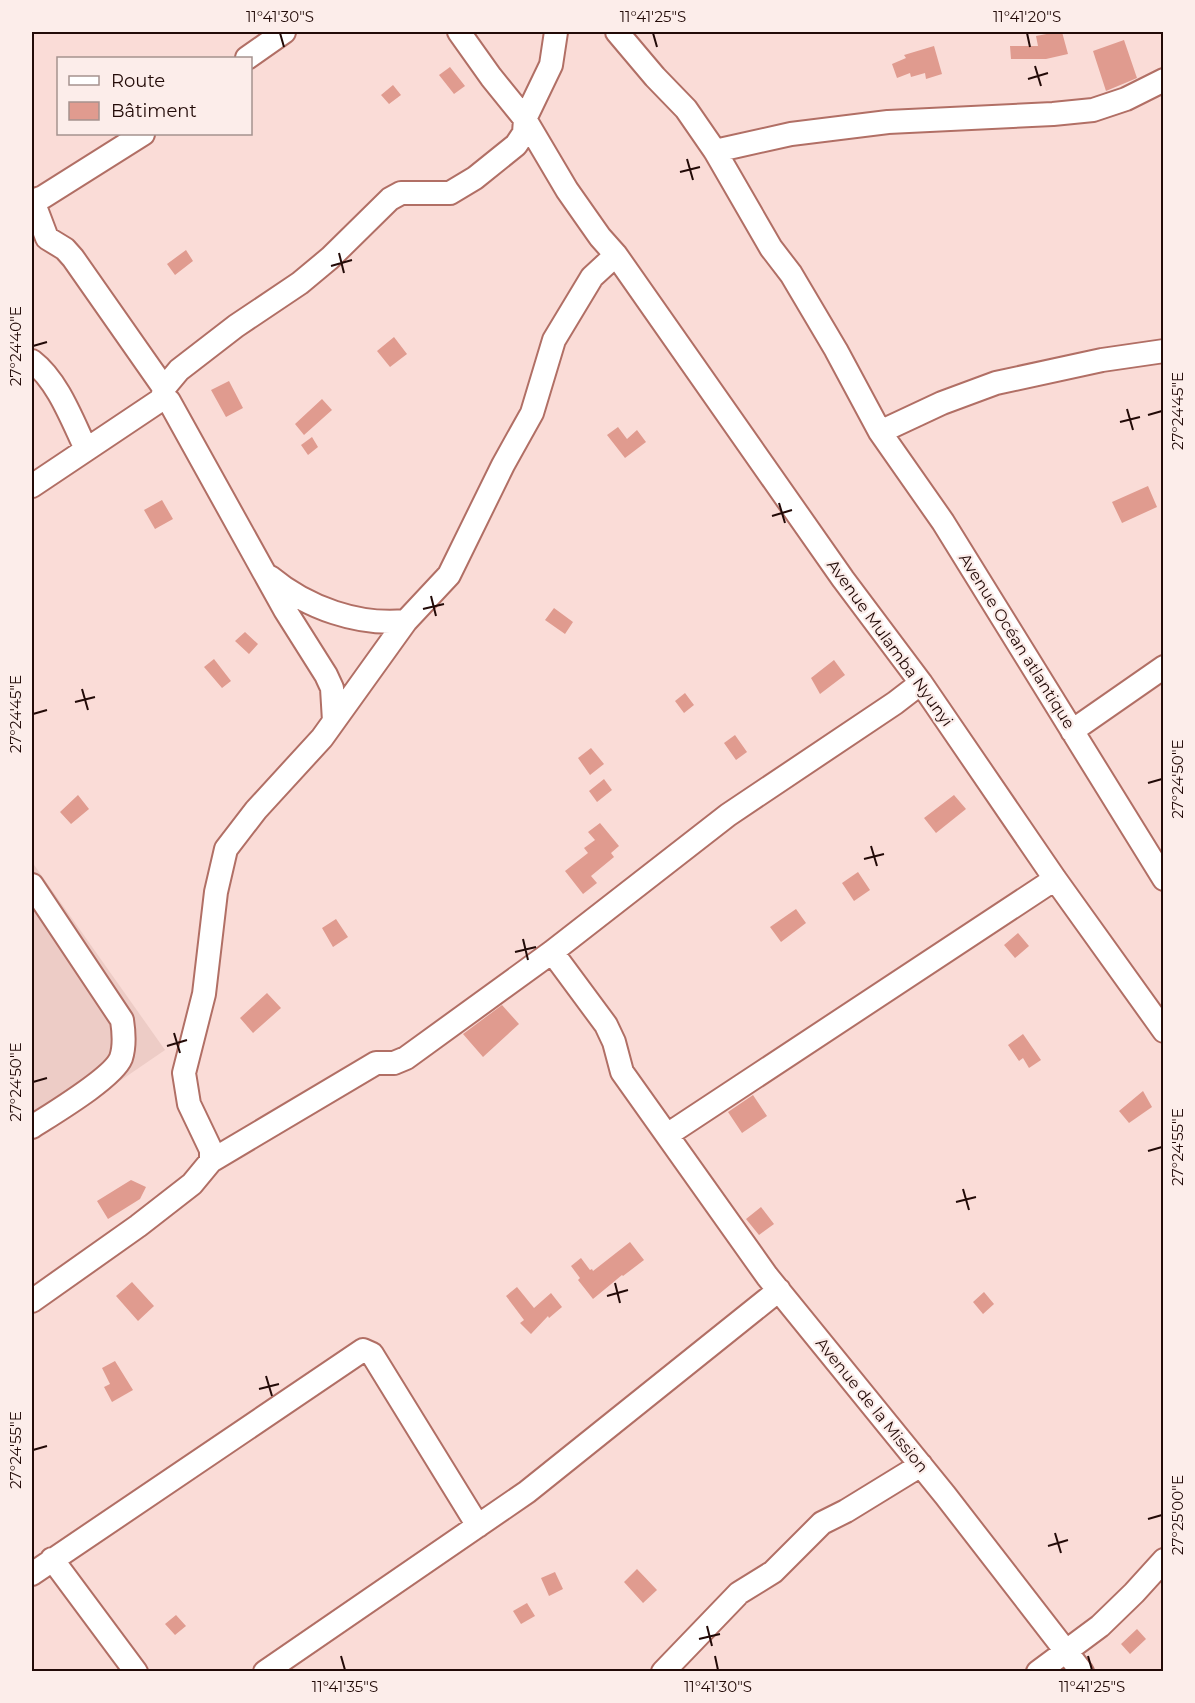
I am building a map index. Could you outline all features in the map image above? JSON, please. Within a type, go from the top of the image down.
[{"type":"street","points":[[248,57],[284,32]]},
{"type":"street","name":"Avenue Mulamba Nyunyi","points":[[459,32],[525,119],[567,190],[600,237],[616,255],[843,579],[921,683],[1055,879],[1164,1031]]},
{"type":"street","points":[[617,32],[686,109],[715,151],[791,134],[888,122],[1093,110],[1126,99],[1164,81]]},
{"type":"street","points":[[32,486],[163,393],[174,375],[236,326],[300,283],[330,258],[390,199],[401,193],[450,193],[475,178],[516,145],[524,133],[525,119],[551,65],[551,35]]},
{"type":"street","points":[[141,135],[32,201],[47,238],[74,258],[169,401],[285,610],[332,688],[334,721]]},
{"type":"street","name":"Avenue Océan atlantique","points":[[715,151],[771,248],[791,274],[815,313],[880,432],[944,522],[1164,879]]},
{"type":"street","points":[[211,1161],[212,1150],[189,1104],[184,1073],[204,994],[216,892],[226,849],[256,810],[322,738],[406,621],[449,575],[503,465],[532,413],[554,340],[592,277],[616,255]]},
{"type":"street","points":[[880,432],[996,383],[1102,360],[1164,351]]},
{"type":"street","points":[[32,361],[51,381],[86,449]]},
{"type":"street","points":[[266,574],[281,586],[330,611],[363,621],[388,623],[406,621]]},
{"type":"street","points":[[1072,731],[1164,667]]},
{"type":"street","points":[[32,1301],[138,1226],[192,1184],[211,1161],[376,1063],[394,1063],[406,1058],[552,952],[728,816],[921,683]]},
{"type":"street","points":[[667,1134],[1055,879]]},
{"type":"street","points":[[32,885],[122,1020],[124,1035],[120,1059],[110,1074],[32,1127]]},
{"type":"street","name":"Avenue de la Mission","points":[[552,952],[606,1025],[614,1042],[622,1072],[767,1276],[921,1465],[1082,1671]]},
{"type":"street","points":[[265,1671],[527,1492],[779,1290]]},
{"type":"street","points":[[32,1574],[363,1350],[372,1354],[478,1526]]},
{"type":"street","points":[[663,1671],[739,1593],[773,1572],[822,1523],[921,1465]]},
{"type":"street","points":[[52,1559],[136,1671]]},
{"type":"street","points":[[1038,1671],[1100,1626],[1164,1560]]},
{"type":"shaded area","points":[[32,862],[165,1050],[32,1141]]},
{"type":"building","points":[[1062,32],[1068,54],[1046,59],[1011,59],[1010,46],[1038,46],[1036,36]]},
{"type":"building","points":[[1124,40],[1137,78],[1106,91],[1093,51]]},
{"type":"building","points":[[934,46],[942,74],[926,79],[925,73],[911,77],[910,73],[897,78],[892,64],[906,58],[904,55]]},
{"type":"building","points":[[450,67],[465,86],[454,94],[439,75]]},
{"type":"building","points":[[393,85],[401,95],[389,104],[381,95]]},
{"type":"building","points":[[186,250],[193,261],[175,275],[167,264]]},
{"type":"building","points":[[394,337],[407,354],[390,367],[377,351]]},
{"type":"building","points":[[229,381],[243,408],[226,417],[211,390]]},
{"type":"building","points":[[322,399],[332,410],[304,435],[295,424]]},
{"type":"building","points":[[618,427],[627,439],[637,430],[646,442],[625,458],[607,435]]},
{"type":"building","points":[[312,437],[318,447],[308,455],[301,445]]},
{"type":"building","points":[[1148,486],[1157,507],[1122,523],[1112,502]]},
{"type":"building","points":[[162,500],[173,519],[155,529],[144,510]]},
{"type":"building","points":[[554,608],[573,622],[565,634],[545,620]]},
{"type":"building","points":[[245,632],[258,644],[249,654],[235,641]]},
{"type":"building","points":[[214,659],[231,681],[222,688],[204,667]]},
{"type":"building","points":[[834,660],[845,675],[820,694],[811,678]]},
{"type":"building","points":[[685,693],[694,705],[684,713],[675,701]]},
{"type":"building","points":[[735,735],[747,752],[736,760],[724,743]]},
{"type":"building","points":[[591,748],[604,764],[590,775],[578,758]]},
{"type":"building","points":[[604,779],[612,790],[597,802],[589,791]]},
{"type":"building","points":[[78,795],[89,809],[71,824],[60,812]]},
{"type":"building","points":[[954,795],[966,809],[936,833],[924,818]]},
{"type":"building","points":[[600,823],[619,846],[611,853],[614,857],[591,876],[597,883],[583,894],[565,871],[588,853],[584,848],[595,840],[588,832]]},
{"type":"building","points":[[858,872],[870,890],[854,901],[842,883]]},
{"type":"building","points":[[796,909],[806,923],[781,942],[770,927]]},
{"type":"building","points":[[336,919],[348,937],[333,947],[322,928]]},
{"type":"building","points":[[1018,933],[1029,946],[1015,958],[1004,945]]},
{"type":"building","points":[[267,993],[281,1008],[253,1033],[240,1018]]},
{"type":"building","points":[[502,1005],[519,1024],[483,1057],[463,1034]]},
{"type":"building","points":[[1023,1034],[1041,1060],[1029,1068],[1023,1058],[1019,1061],[1008,1045]]},
{"type":"building","points":[[1143,1091],[1152,1107],[1129,1123],[1119,1111]]},
{"type":"building","points":[[753,1095],[767,1116],[742,1133],[728,1112]]},
{"type":"building","points":[[131,1180],[146,1187],[140,1199],[108,1219],[97,1201]]},
{"type":"building","points":[[761,1207],[774,1224],[759,1235],[746,1219]]},
{"type":"building","points":[[630,1242],[644,1260],[593,1299],[578,1280],[580,1278],[571,1266],[581,1258],[593,1271]]},
{"type":"building","points":[[132,1282],[154,1306],[138,1321],[116,1296]]},
{"type":"building","points":[[517,1287],[534,1308],[551,1293],[562,1307],[549,1318],[548,1316],[531,1334],[520,1323],[524,1320],[506,1296]]},
{"type":"building","points":[[984,1292],[994,1304],[983,1314],[973,1302]]},
{"type":"building","points":[[115,1361],[133,1390],[112,1402],[104,1387],[110,1384],[102,1368]]},
{"type":"building","points":[[637,1569],[657,1590],[643,1603],[624,1582]]},
{"type":"building","points":[[555,1572],[563,1589],[549,1596],[541,1578]]},
{"type":"building","points":[[527,1603],[535,1616],[521,1624],[513,1611]]},
{"type":"building","points":[[176,1615],[186,1626],[175,1635],[165,1624]]},
{"type":"building","points":[[1137,1629],[1146,1639],[1130,1654],[1121,1644]]}]
